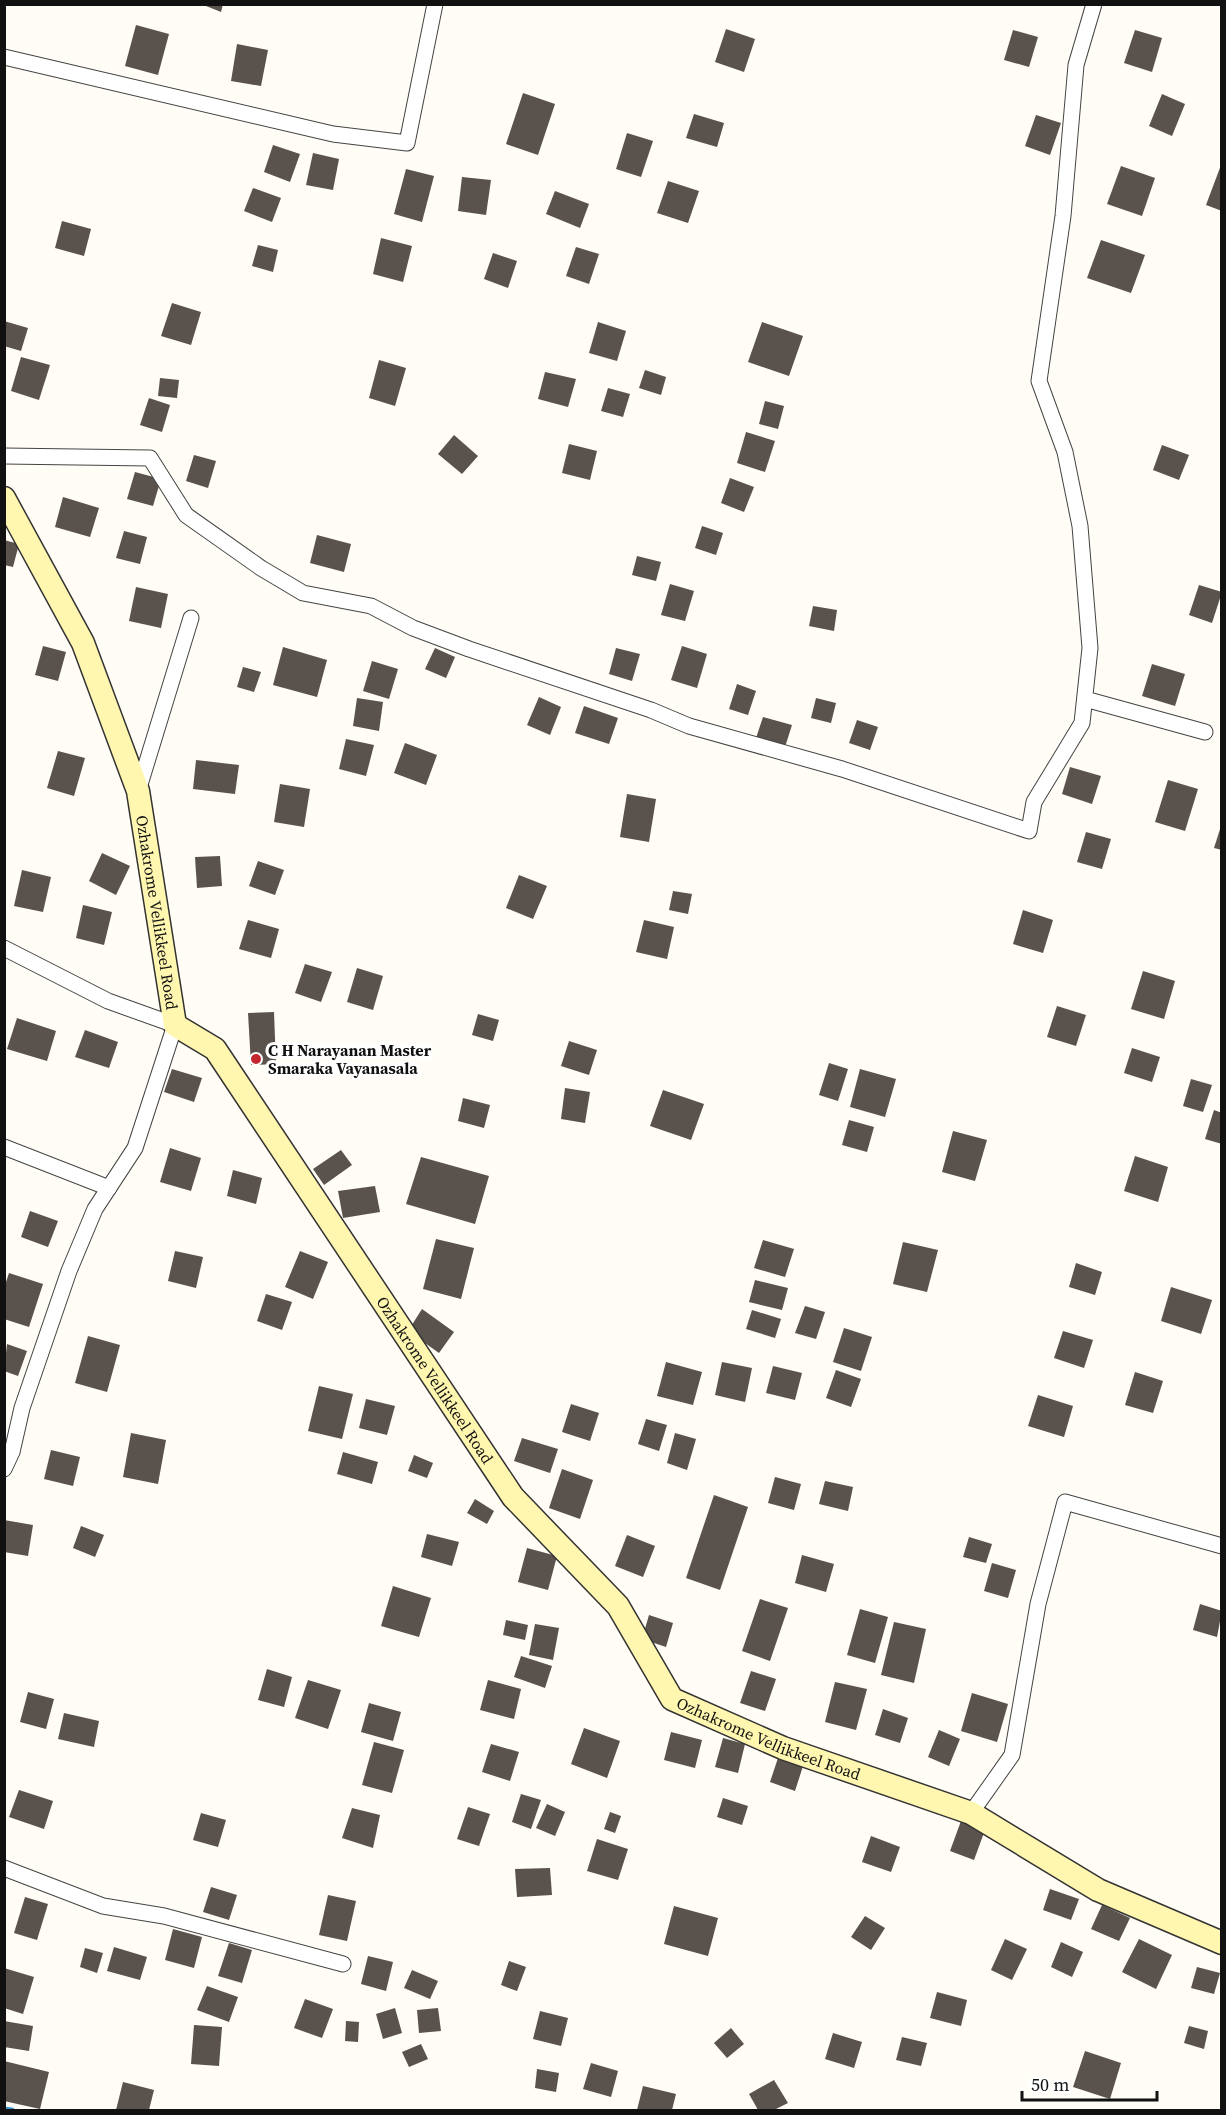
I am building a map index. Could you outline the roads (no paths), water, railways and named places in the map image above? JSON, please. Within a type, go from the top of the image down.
[{"type":"main road","name":"Ozhakrome Vellikkeel Road","points":[[4,498],[83,643],[138,791],[175,1025],[215,1049],[513,1497],[618,1606],[672,1699],[783,1748],[971,1813],[1098,1890],[1221,1943]]},
{"type":"street","points":[[4,57],[333,134],[407,143],[435,4]]},
{"type":"street","points":[[4,456],[150,458],[186,515],[261,568],[303,593],[371,606],[413,628],[651,710],[689,726],[842,769],[1029,831],[1034,802],[1082,723],[1090,648],[1080,526],[1065,452],[1039,381],[1064,216],[1076,65],[1094,4]]},
{"type":"street","points":[[138,791],[191,618]]},
{"type":"street","points":[[1085,699],[1205,732]]},
{"type":"street","points":[[4,948],[108,1000],[175,1025],[135,1148],[95,1209],[69,1271],[22,1408],[12,1452],[4,1469]]},
{"type":"street","points":[[4,1146],[109,1188]]},
{"type":"street","points":[[971,1813],[1012,1755],[1038,1604],[1065,1502],[1221,1546]]},
{"type":"street","points":[[4,1868],[103,1906],[164,1916],[343,1964]]},
{"type":"waterway","points":[[4,2109],[12,2110]]},
{"type":"place","name":"C H Narayanan Master Smaraka Vayanasala","points":[[256,1059]]}]
